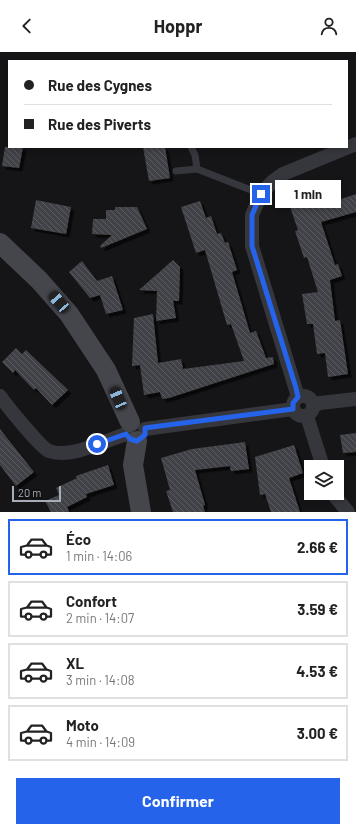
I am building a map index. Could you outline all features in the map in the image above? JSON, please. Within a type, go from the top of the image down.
[{"type":"street","points":[[296,403],[252,246],[252,215],[261,194],[272,182],[283,174],[346,148]]},
{"type":"street","points":[[0,243],[39,280],[69,314],[106,370],[135,431],[133,466],[141,512]]},
{"type":"street","points":[[0,396],[20,422],[48,451],[68,454],[135,431],[296,403],[306,397],[321,460]]},
{"type":"street","points":[[310,411],[320,403],[356,398]]},
{"type":"street","points":[[338,500],[348,512]]},
{"type":"lane","points":[[192,148],[195,155],[197,169]]},
{"type":"lane","points":[[176,171],[197,169],[261,194]]},
{"type":"building","points":[[5,147],[23,148],[19,168],[2,166]]},
{"type":"building","points":[[143,148],[165,148],[170,178],[149,181]]},
{"type":"building","points":[[332,190],[335,201],[356,194],[356,212],[321,222],[335,265],[338,264],[342,276],[330,280],[335,321],[340,320],[348,374],[328,377],[325,353],[317,354],[313,324],[307,324],[302,294],[318,292],[307,257],[304,258],[295,231],[298,230],[288,201],[303,197],[304,200]]},
{"type":"building","points":[[36,200],[71,207],[66,234],[31,228]]},
{"type":"building","points":[[200,201],[206,218],[211,216],[217,234],[221,233],[225,243],[228,242],[237,270],[232,272],[250,333],[256,331],[266,358],[273,357],[274,364],[169,398],[162,399],[160,392],[144,395],[140,365],[132,366],[134,318],[153,314],[158,363],[181,359],[183,369],[244,361],[231,324],[227,325],[205,250],[196,253],[181,207]]},
{"type":"building","points":[[115,207],[137,207],[147,229],[101,248],[100,246],[112,235],[92,234],[93,219],[106,219],[106,210],[115,210]]},
{"type":"building","points":[[173,260],[180,267],[179,301],[173,301],[176,318],[156,321],[157,291],[139,290]]},
{"type":"building","points":[[82,261],[97,281],[112,276],[123,310],[106,314],[100,295],[90,298],[69,272]]},
{"type":"building","points":[[16,348],[22,354],[26,350],[68,390],[52,405],[36,388],[34,390],[15,370],[13,373],[2,362]]},
{"type":"building","points":[[0,429],[34,472],[16,486],[0,465]]},
{"type":"building","points":[[356,433],[356,452],[343,453],[340,435]]},
{"type":"building","points":[[245,442],[249,469],[231,471],[230,466],[195,470],[205,505],[203,506],[205,512],[173,512],[166,491],[170,490],[161,458],[192,449]]},
{"type":"building","points":[[294,445],[303,473],[289,478],[300,512],[271,512],[265,494],[260,495],[255,457]]},
{"type":"building","points":[[108,465],[114,485],[86,494],[87,497],[67,507],[69,512],[51,512],[45,501],[59,495],[56,488],[77,478],[76,476]]},
{"type":"route","points":[[97,444],[126,434],[130,439],[137,441],[145,435],[145,428],[293,409],[293,403],[298,397],[296,388],[252,246],[252,215],[261,194]]}]
